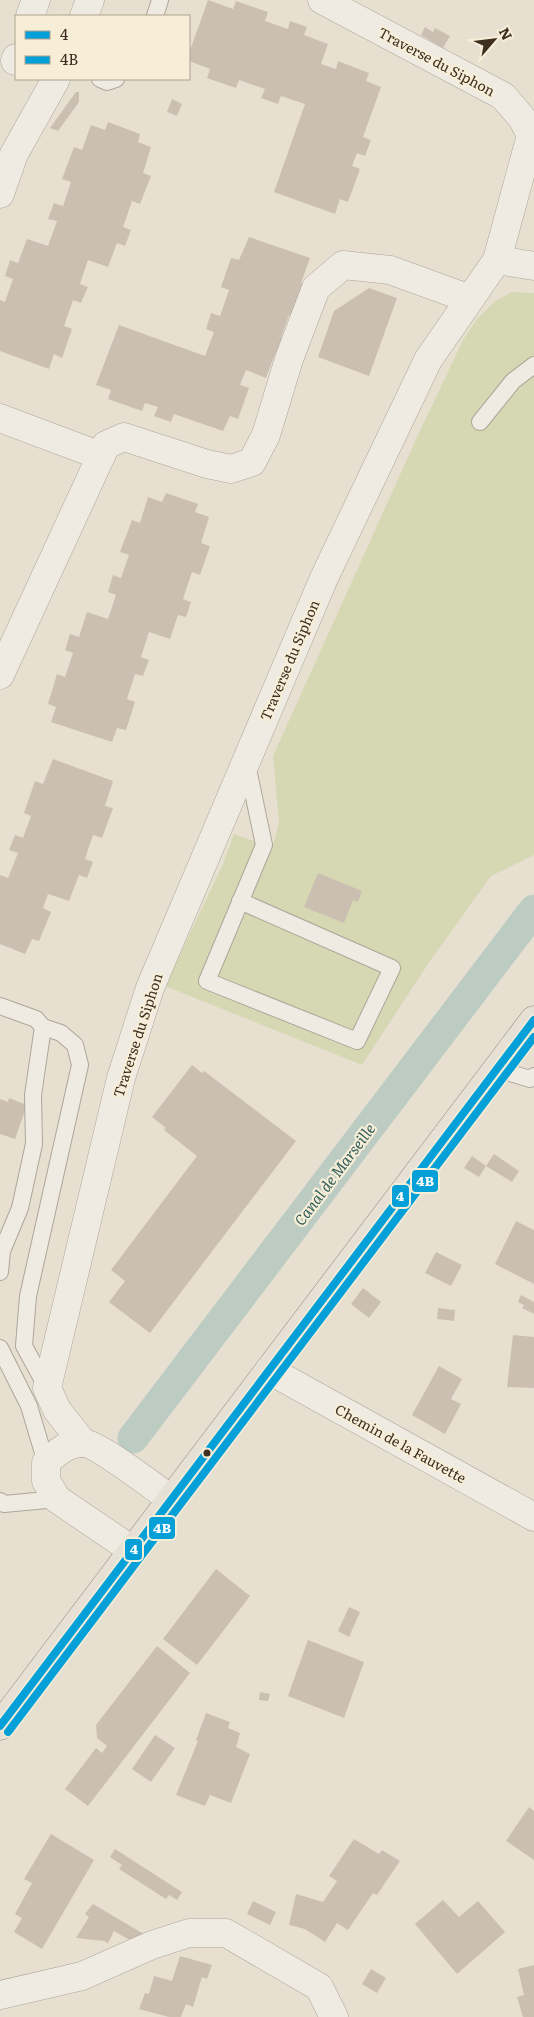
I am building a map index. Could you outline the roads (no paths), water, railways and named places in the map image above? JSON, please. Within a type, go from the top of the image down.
[{"type":"main road","points":[[0,1726],[534,1020]]},
{"type":"street","points":[[30,15],[36,0]]},
{"type":"street","points":[[84,15],[90,0]]},
{"type":"street","name":"Traverse du Siphon","points":[[47,1388],[121,1078],[150,988],[324,578],[428,360],[497,260],[531,135],[522,118],[503,96],[322,0]]},
{"type":"street","points":[[0,194],[14,154],[55,80]]},
{"type":"street","points":[[497,260],[534,266]]},
{"type":"street","points":[[0,675],[106,445],[124,437],[231,470],[252,462],[266,436],[290,359],[316,288],[343,265],[390,270],[470,299]]},
{"type":"street","points":[[0,418],[101,456]]},
{"type":"street","name":"Chemin de la Fauvette","points":[[269,1370],[534,1517]]},
{"type":"street","points":[[47,1388],[57,1410],[83,1443],[97,1448],[171,1499]]},
{"type":"street","points":[[83,1443],[59,1450],[46,1463],[46,1481],[58,1499],[132,1550]]},
{"type":"street","points":[[0,1995],[82,1976],[152,1945],[188,1933],[226,1933],[319,1987],[334,2017]]},
{"type":"lane","points":[[154,15],[160,0]]},
{"type":"lane","points":[[480,422],[513,381],[534,365]]},
{"type":"lane","points":[[240,901],[392,968],[357,1041],[207,981],[240,901],[264,845],[246,762]]},
{"type":"lane","points":[[0,1006],[36,1019],[43,1027],[61,1033],[75,1045],[80,1065],[28,1296],[24,1346],[47,1388]]},
{"type":"lane","points":[[0,1272],[2,1251],[20,1208],[34,1144],[33,1095],[43,1027]]},
{"type":"lane","points":[[497,1069],[530,1079],[534,1076]]},
{"type":"lane","points":[[0,1348],[29,1406],[46,1463]]},
{"type":"lane","points":[[0,1500],[4,1504],[58,1499]]},
{"type":"waterway","name":"Canal de Marseille","points":[[133,1438],[534,910]]}]
